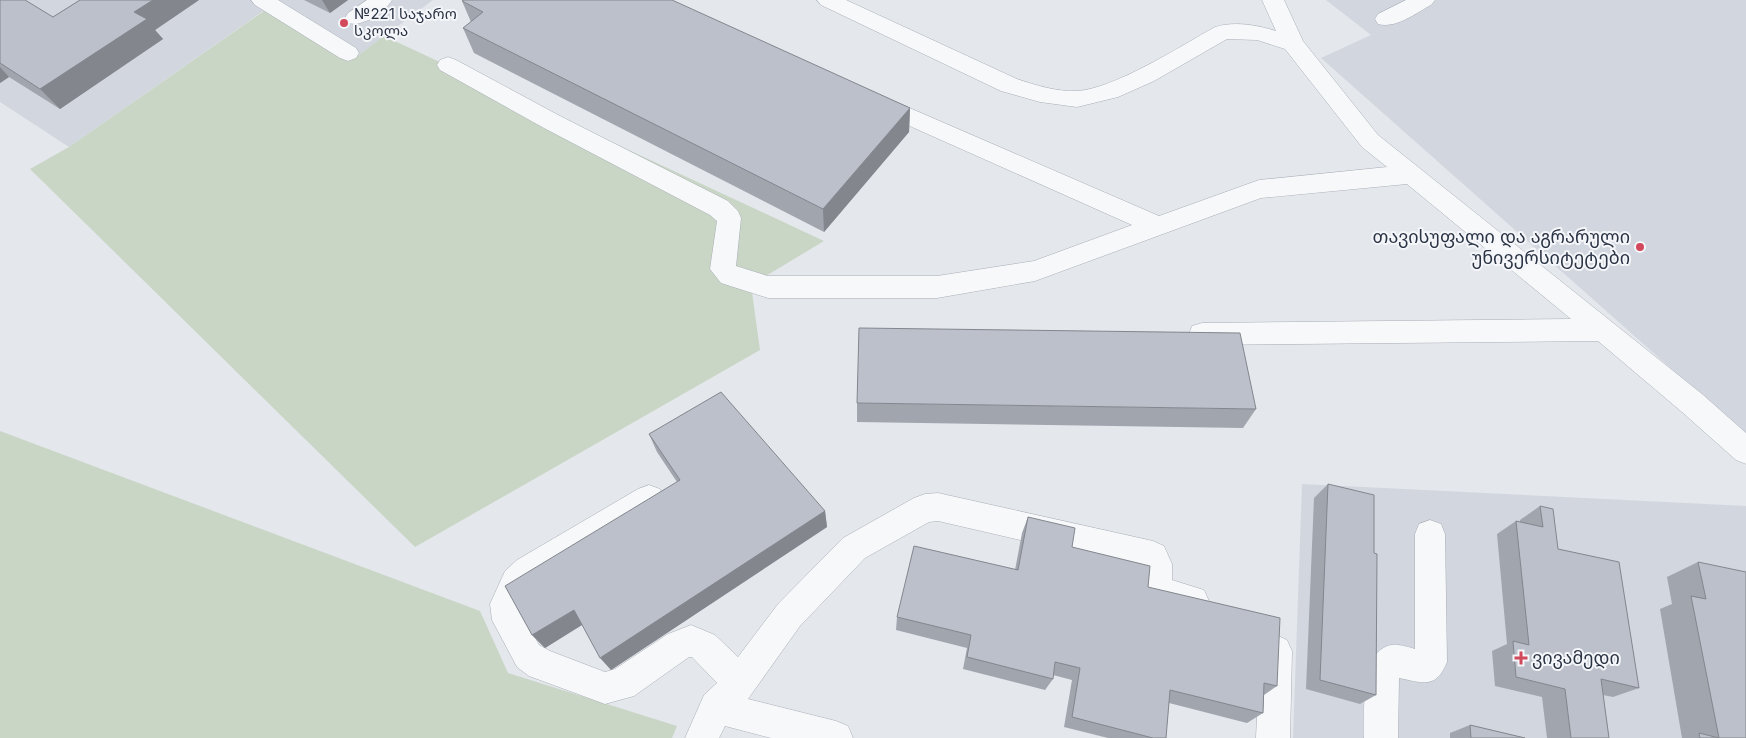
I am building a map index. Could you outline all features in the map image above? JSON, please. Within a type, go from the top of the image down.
[{"type":"lane","points":[[262,0],[348,52]]},
{"type":"lane","points":[[356,18],[381,0]]},
{"type":"lane","points":[[828,0],[1009,85],[1040,94],[1077,99],[1110,91],[1146,75],[1223,32],[1258,32],[1293,44]]},
{"type":"lane","points":[[1274,0],[1293,44],[1370,141],[1692,403],[1746,451]]},
{"type":"lane","points":[[1386,19],[1424,0]]},
{"type":"lane","points":[[448,65],[561,127],[719,208],[729,218],[730,230],[724,249],[723,269],[730,276],[768,287],[936,287],[988,280],[1036,271],[1259,189],[1412,174]]},
{"type":"lane","points":[[855,92],[1158,226]]},
{"type":"lane","points":[[1178,334],[1255,335],[1603,330]]},
{"type":"lane","points":[[649,499],[528,571],[516,582],[506,604],[508,620],[528,656],[541,664],[605,688],[622,684],[679,645],[689,641],[699,643],[709,650],[739,684]]},
{"type":"lane","points":[[702,738],[716,707],[739,684],[789,615],[854,548],[920,510],[931,506],[1153,556],[1157,564],[1156,582],[1159,591],[1221,608]]},
{"type":"lane","points":[[1381,738],[1383,674],[1386,666],[1392,662],[1427,667],[1431,662],[1430,534]]},
{"type":"lane","points":[[1268,622],[1274,629],[1276,640],[1272,738]]},
{"type":"lane","points":[[716,707],[836,738]]},
{"type":"shaded area","points":[[0,0],[433,0],[351,61],[263,11],[69,147],[0,102]]},
{"type":"shaded area","name":"თავისუფალი და აგრარული უნივერსიტეტები","points":[[1326,0],[1746,0],[1746,435],[1321,58],[1371,35]]},
{"type":"shaded area","name":"ვივამედი","points":[[1302,484],[1746,506],[1746,738],[1293,738]]},
{"type":"green space","points":[[264,11],[351,61],[384,36],[824,241],[751,285],[760,350],[415,547],[30,169],[69,147]]},
{"type":"green space","points":[[0,431],[480,611],[508,673],[677,726],[672,738],[0,738]]},
{"type":"building","points":[[0,0],[25,0],[53,17],[80,0],[153,0],[134,12],[147,19],[40,89],[0,63]]},
{"type":"building","points":[[672,0],[910,108],[823,209],[463,28],[483,12],[462,1]]},
{"type":"building","points":[[859,328],[1240,333],[1256,409],[857,403]]},
{"type":"building","points":[[721,392],[825,511],[600,658],[574,610],[532,635],[505,586],[680,480],[649,434]]},
{"type":"building","points":[[1328,484],[1374,495],[1374,553],[1377,554],[1376,695],[1320,680]]},
{"type":"building","points":[[1540,506],[1553,509],[1558,549],[1619,562],[1639,688],[1601,679],[1609,738],[1571,738],[1565,689],[1516,677],[1513,641],[1529,645],[1516,521],[1543,527]]},
{"type":"building","points":[[1028,517],[1075,528],[1072,547],[1150,566],[1148,587],[1280,618],[1277,686],[1264,683],[1263,713],[1170,690],[1166,738],[1153,738],[1072,717],[1080,668],[1055,662],[1053,679],[967,657],[971,635],[897,617],[914,546],[1018,570]]},
{"type":"building","points":[[1698,562],[1746,572],[1746,738],[1719,738],[1691,596],[1706,599]]},
{"type":"building","points":[[1470,725],[1525,738],[1471,738]]},
{"type":"building","points":[[1699,733],[1719,738],[1700,738]]},
{"type":"place","name":"№221 საჯარო სკოლა","points":[[344,23]]},
{"type":"place","name":"თავისუფალი და აგრარული უნივერსიტეტები","points":[[1640,247]]},
{"type":"place","name":"ვივამედი","points":[[1521,658]]}]
